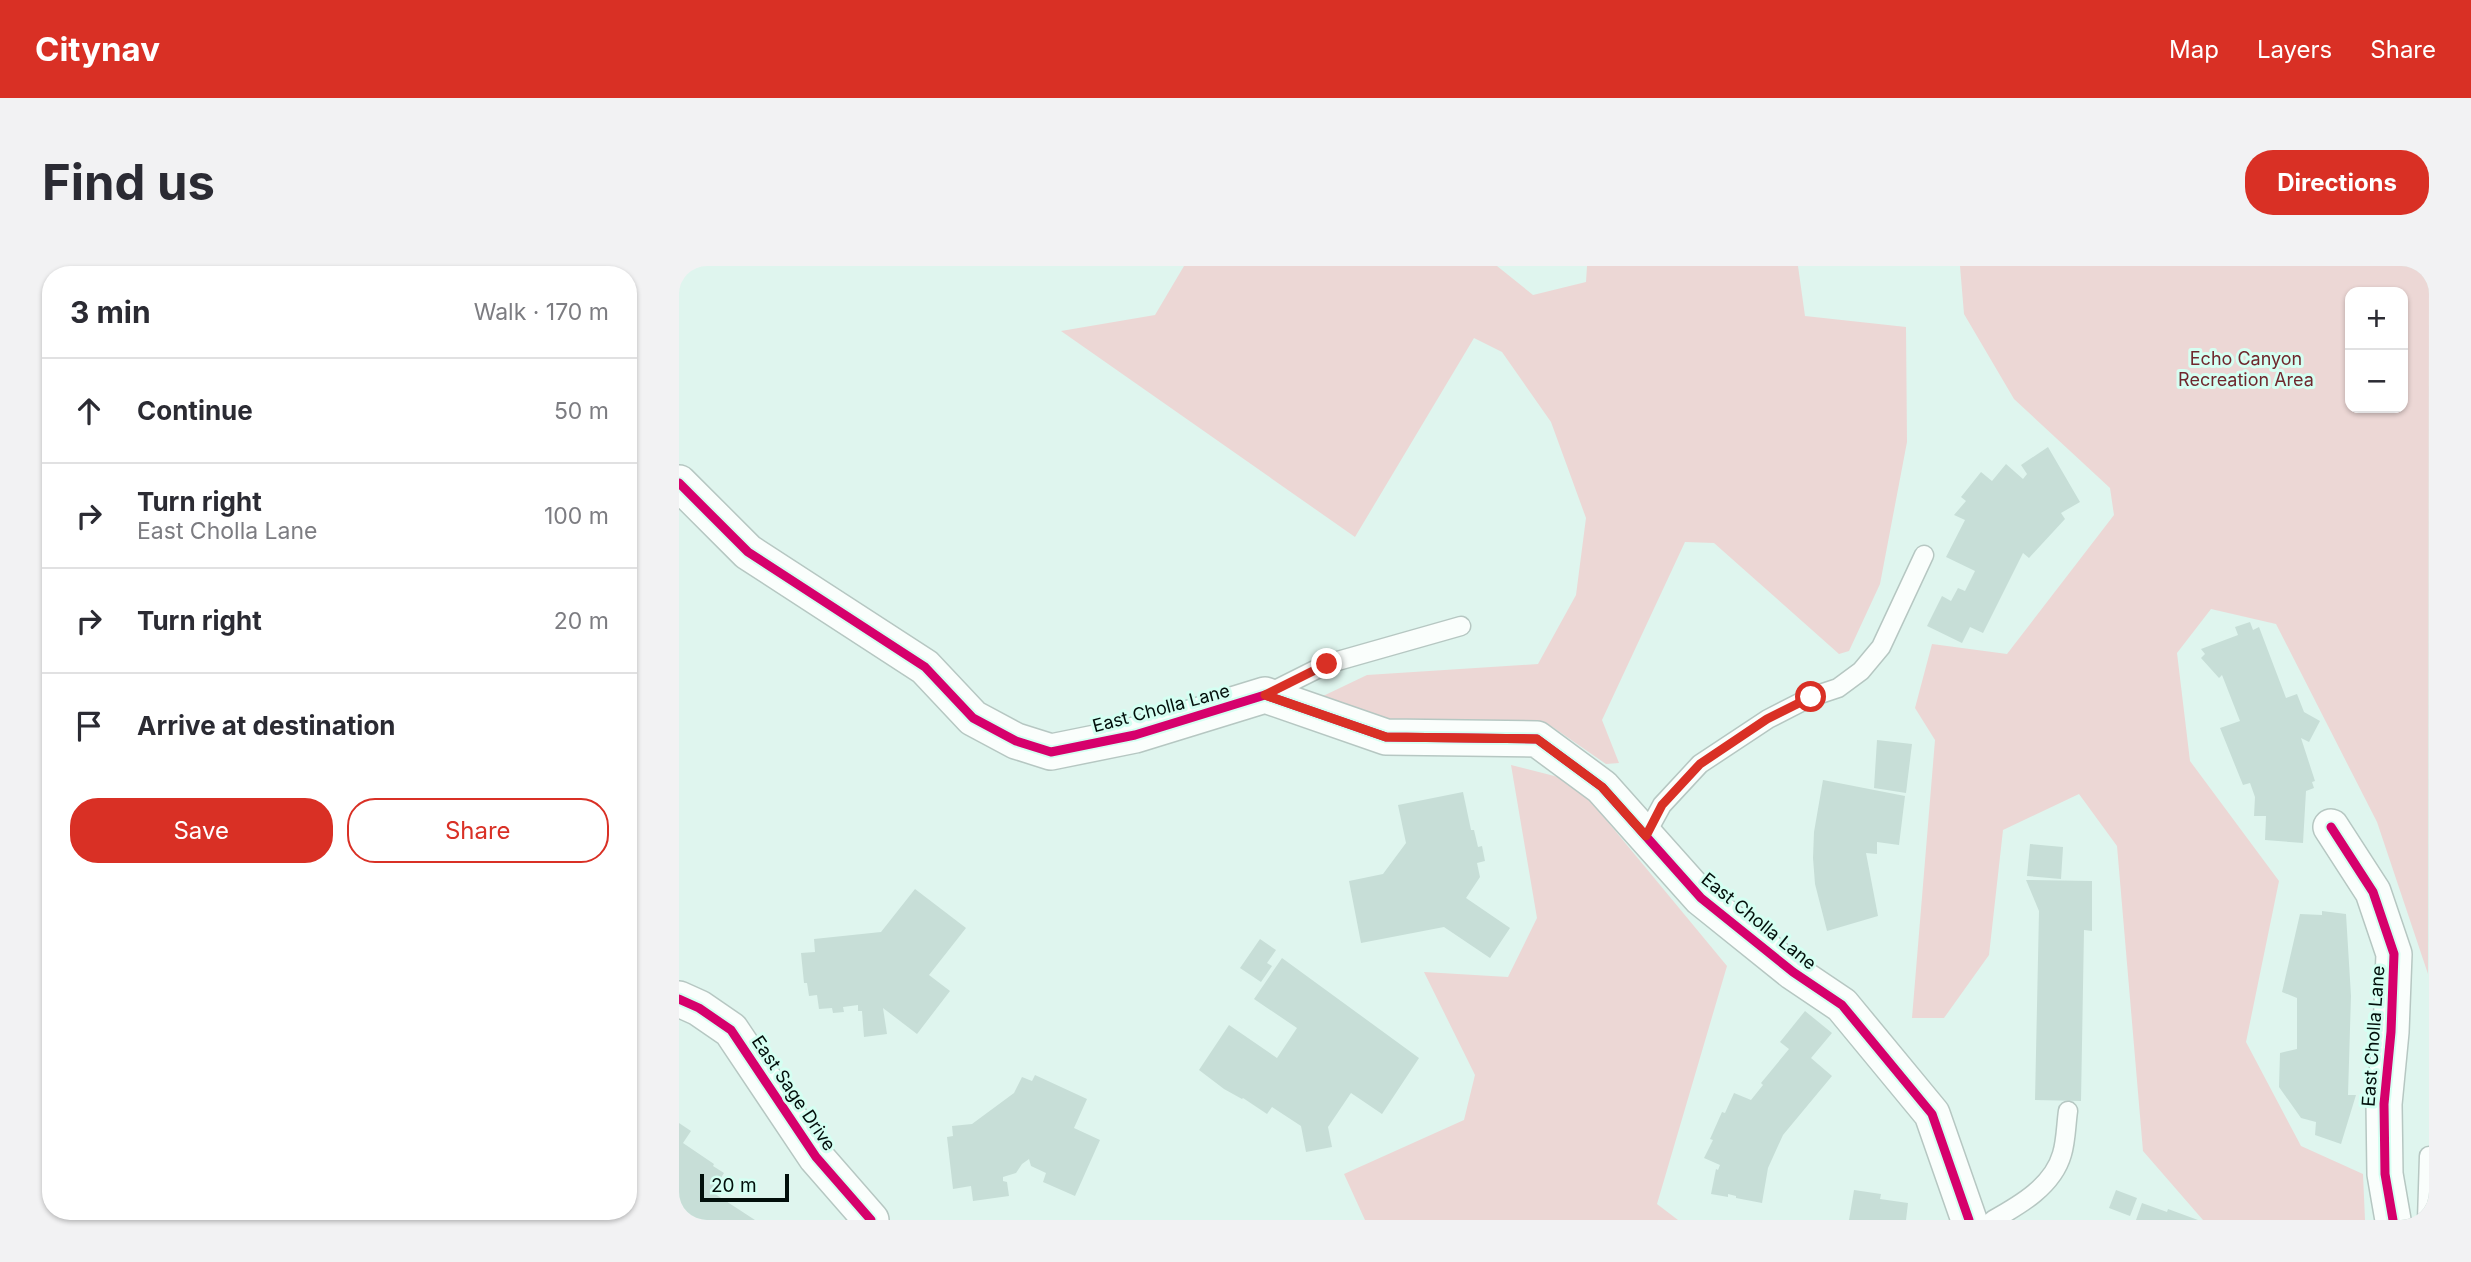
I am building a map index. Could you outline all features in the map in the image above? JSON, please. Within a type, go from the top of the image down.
[{"type":"street","name":"East Cholla Lane","points":[[679,483],[748,552],[925,667],[973,718],[1016,741],[1051,752],[1135,736],[1265,695],[1386,737],[1537,739],[1602,787],[1701,898],[1793,972],[1842,1005],[1932,1114],[1969,1220]]},
{"type":"street","name":"East Cholla Lane","points":[[2331,827],[2373,892],[2394,954],[2391,1032],[2383,1104],[2385,1174],[2393,1220]]},
{"type":"street","name":"East Sage Drive","points":[[679,999],[699,1008],[731,1030],[816,1157],[871,1220]]},
{"type":"lane","points":[[1646,836],[1662,805],[1700,764],[1767,719],[1811,697],[1838,688],[1861,671],[1881,647],[1924,555]]},
{"type":"lane","points":[[1265,695],[1327,664],[1461,626]]},
{"type":"lane","points":[[1993,1220],[2042,1187],[2053,1175],[2062,1154],[2067,1111]]},
{"type":"lane","points":[[2427,1220],[2429,1156]]},
{"type":"green space","points":[[1184,266],[1497,266],[1533,295],[1586,282],[1587,266],[1798,266],[1805,316],[1906,327],[1907,442],[1880,584],[1849,651],[1839,654],[1714,543],[1685,542],[1602,720],[1619,763],[1606,764],[1551,726],[1398,724],[1321,697],[1367,675],[1538,664],[1576,595],[1586,518],[1551,422],[1502,352],[1474,338],[1355,537],[1061,331],[1155,315]]},
{"type":"green space","name":"Echo Canyon Recreation Area","points":[[1960,266],[2429,266],[2428,974],[2377,822],[2276,624],[2211,609],[2177,653],[2190,761],[2279,881],[2246,1042],[2301,1146],[2363,1174],[2365,1220],[2203,1220],[2143,1151],[2117,846],[2079,794],[2003,830],[1989,955],[1944,1018],[1912,1018],[1935,740],[1915,708],[1932,644],[2007,654],[2114,515],[2110,488],[2014,399],[1964,314]]},
{"type":"green space","points":[[1511,765],[1574,781],[1727,966],[1657,1204],[1678,1220],[1365,1220],[1344,1174],[1464,1120],[1475,1075],[1424,972],[1508,977],[1537,918]]},
{"type":"building","points":[[2048,447],[2080,502],[2061,513],[2065,519],[2029,558],[2023,553],[1983,633],[1970,627],[1962,643],[1927,626],[1942,596],[1951,601],[1958,588],[1965,591],[1975,571],[1946,557],[1965,520],[1954,515],[1966,501],[1961,497],[1981,472],[1992,481],[2006,464],[2023,479],[2027,474],[2021,465]]},
{"type":"building","points":[[2250,622],[2253,630],[2259,627],[2286,698],[2297,694],[2304,712],[2320,721],[2309,742],[2301,738],[2315,781],[2312,782],[2314,788],[2306,791],[2303,843],[2265,840],[2266,816],[2254,816],[2255,797],[2250,783],[2243,785],[2220,728],[2240,721],[2222,675],[2219,678],[2201,658],[2205,654],[2201,649],[2238,635],[2235,627]]},
{"type":"building","points":[[1877,740],[1912,744],[1906,793],[1874,788]]},
{"type":"building","points":[[1823,780],[1905,796],[1899,845],[1877,842],[1877,854],[1866,853],[1878,916],[1827,931],[1815,884],[1813,858],[1814,832]]},
{"type":"building","points":[[1463,792],[1471,830],[1474,830],[1478,847],[1482,846],[1485,861],[1477,863],[1480,877],[1466,898],[1510,928],[1490,958],[1444,927],[1361,943],[1349,881],[1383,874],[1406,843],[1398,805]]},
{"type":"building","points":[[2030,844],[2063,847],[2061,879],[2027,876]]},
{"type":"building","points":[[2026,880],[2092,881],[2092,931],[2084,930],[2081,1101],[2035,1100],[2039,911]]},
{"type":"building","points":[[915,889],[966,928],[929,975],[950,991],[917,1034],[883,1008],[887,1034],[864,1037],[862,1011],[858,1011],[858,1005],[843,1007],[844,1012],[833,1013],[832,1008],[819,1009],[817,995],[809,996],[807,983],[804,983],[801,953],[815,952],[814,939],[881,932]]},
{"type":"building","points":[[2322,911],[2346,914],[2351,996],[2348,1095],[2356,1095],[2341,1144],[2315,1135],[2316,1122],[2301,1118],[2279,1087],[2280,1053],[2297,1049],[2297,998],[2282,992],[2300,914],[2322,915]]},
{"type":"building","points":[[1260,939],[1276,950],[1267,963],[1272,966],[1261,982],[1240,968]]},
{"type":"building","points":[[1282,958],[1419,1058],[1382,1114],[1351,1093],[1328,1127],[1332,1147],[1306,1152],[1301,1126],[1272,1107],[1267,1114],[1224,1089],[1199,1070],[1229,1025],[1277,1058],[1297,1028],[1254,999]]},
{"type":"building","points":[[1805,1011],[1832,1033],[1811,1058],[1832,1076],[1783,1135],[1768,1168],[1762,1203],[1728,1194],[1728,1197],[1711,1194],[1716,1169],[1718,1170],[1720,1165],[1704,1158],[1722,1112],[1725,1113],[1734,1093],[1751,1100],[1763,1085],[1761,1083],[1789,1049],[1780,1042]]},
{"type":"building","points":[[1035,1075],[1087,1099],[1074,1128],[1100,1140],[1075,1196],[1043,1182],[1046,1173],[1031,1166],[1029,1159],[1016,1173],[1003,1177],[1003,1181],[1007,1182],[1009,1196],[973,1201],[971,1186],[953,1189],[947,1137],[953,1136],[952,1126],[972,1124],[1014,1093],[1022,1077],[1032,1081]]},
{"type":"building","points":[[679,1123],[691,1131],[683,1143],[724,1173],[712,1192],[755,1220],[679,1220]]},
{"type":"building","points":[[1854,1190],[1881,1194],[1880,1199],[1908,1203],[1906,1220],[1849,1220]]},
{"type":"building","points":[[2116,1190],[2137,1198],[2130,1216],[2109,1208]]},
{"type":"building","points":[[2142,1203],[2167,1212],[2168,1209],[2198,1220],[2136,1220]]},
{"type":"cycle path","points":[[679,483],[748,552],[925,667],[973,718],[1016,741],[1051,752],[1135,735],[1265,695],[1386,737],[1537,739],[1602,787],[1701,898],[1793,972],[1842,1005],[1932,1114],[1969,1220]]},
{"type":"cycle path","points":[[2331,827],[2373,892],[2394,954],[2391,1032],[2384,1104],[2385,1174],[2393,1220]]},
{"type":"cycle path","points":[[679,999],[699,1008],[731,1030],[816,1157],[871,1220]]},
{"type":"route","points":[[1327,664],[1265,695],[1386,737],[1537,739],[1602,787],[1646,836],[1662,805],[1700,764],[1767,719],[1811,697]]}]
